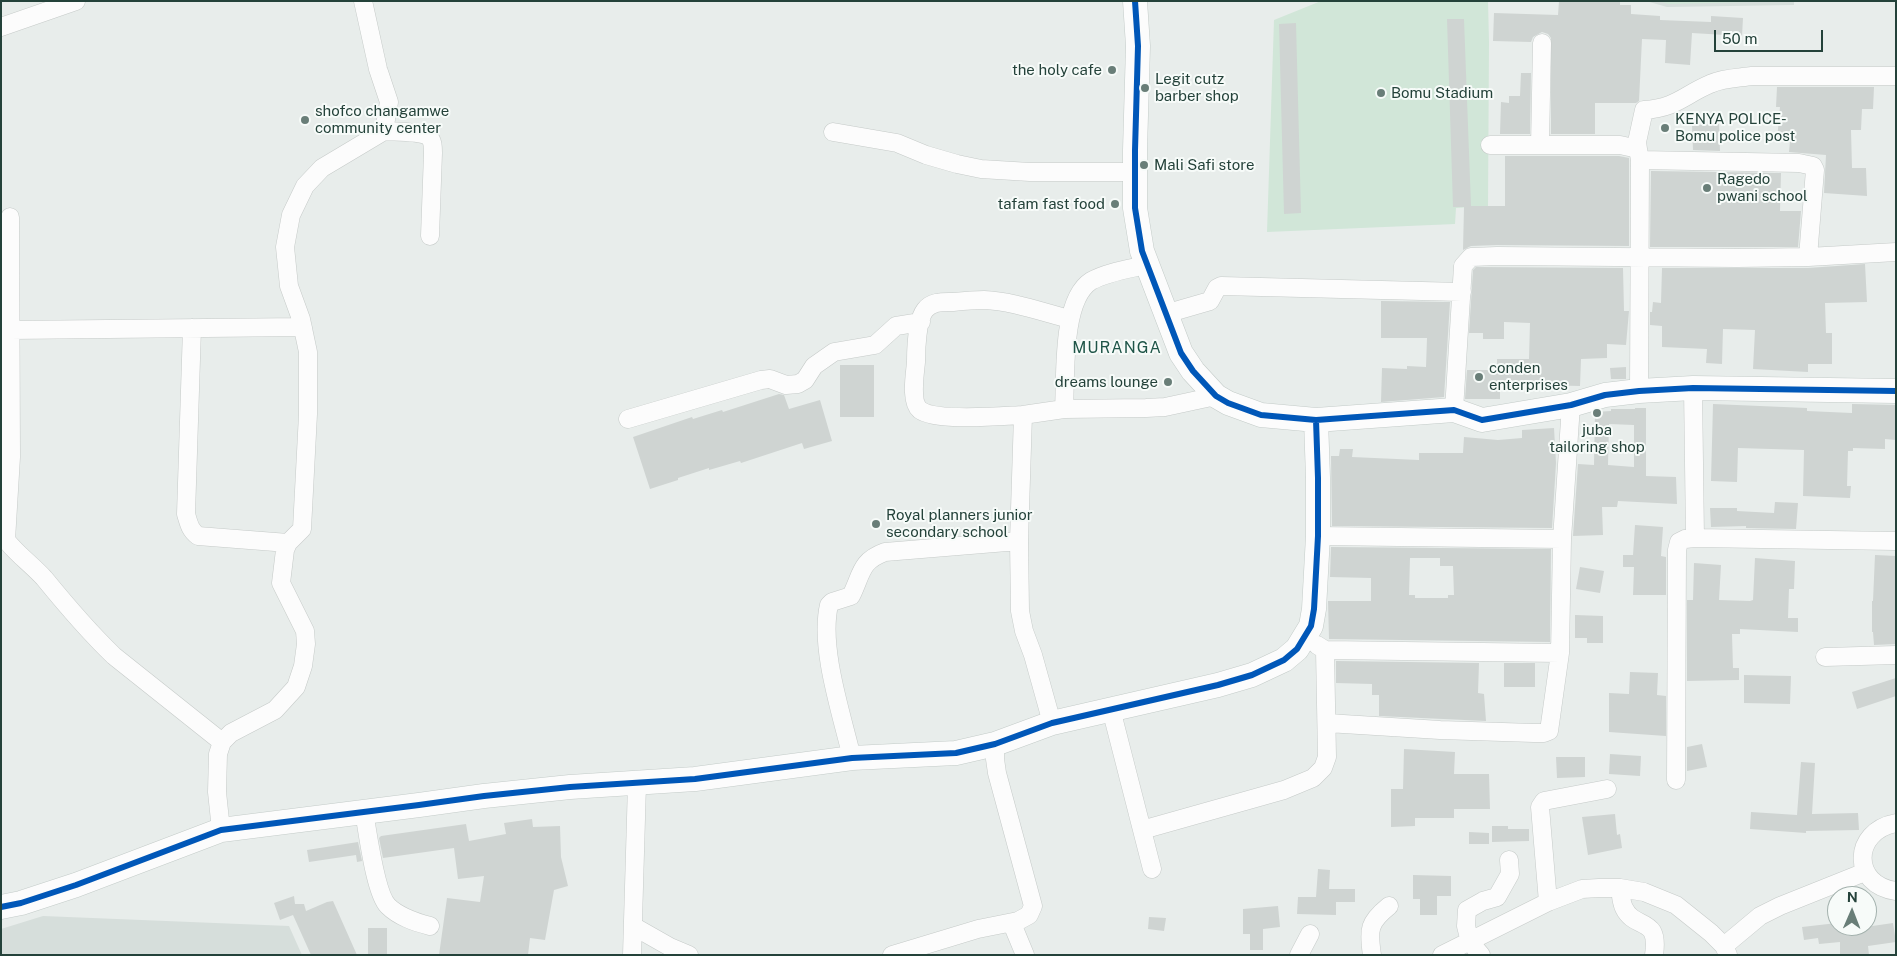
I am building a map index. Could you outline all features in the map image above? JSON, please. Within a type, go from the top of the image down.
[{"type":"street","points":[[1,28],[76,1]]},
{"type":"street","points":[[363,1],[378,69],[389,102],[384,131]]},
{"type":"street","points":[[1135,1],[1138,46],[1135,172],[1138,230],[1146,265],[1175,340],[1186,361],[1216,396],[1261,415],[1316,420],[1454,410],[1482,420],[1571,405],[1605,395],[1693,388],[1896,391]]},
{"type":"street","points":[[1540,145],[1542,43]]},
{"type":"street","points":[[1639,392],[1639,155],[1637,142],[1644,110],[1660,109],[1681,101],[1708,85],[1729,78],[1752,76],[1896,76]]},
{"type":"street","points":[[221,830],[217,792],[218,754],[222,742],[230,733],[275,710],[296,688],[301,673],[306,644],[305,630],[281,583],[284,556],[288,543],[302,529],[308,414],[308,352],[303,327],[289,286],[285,247],[291,215],[305,186],[322,168],[384,131],[423,134],[430,138],[433,144],[430,236]]},
{"type":"street","points":[[833,132],[897,143],[934,157],[981,169],[1030,172],[1135,172]]},
{"type":"street","points":[[1490,145],[1620,145],[1639,155],[1813,166],[1815,170],[1808,257]]},
{"type":"street","points":[[10,217],[11,457],[6,540],[114,656],[222,742]]},
{"type":"street","points":[[1454,410],[1464,266],[1471,258],[1496,256],[1808,257],[1896,252]]},
{"type":"street","points":[[1064,409],[1070,319],[1082,289],[1090,282],[1103,276],[1146,265]]},
{"type":"street","points":[[1165,314],[1210,301],[1217,288],[1221,286],[1462,292]]},
{"type":"street","points":[[1070,319],[984,300],[939,302],[930,305],[924,312],[916,348],[915,403],[920,410],[946,417],[1023,415],[1064,409],[1165,407],[1216,396]]},
{"type":"street","points":[[628,419],[761,380],[770,379],[793,386],[805,380],[814,366],[834,352],[875,345],[896,326],[921,322]]},
{"type":"street","points":[[10,330],[303,327]]},
{"type":"street","points":[[192,328],[186,514],[192,531],[198,536],[288,543]]},
{"type":"street","points":[[1693,388],[1695,538]]},
{"type":"street","points":[[1327,723],[1440,730],[1544,733],[1550,729],[1560,653],[1562,539],[1571,405]]},
{"type":"street","points":[[1023,415],[1019,541],[1020,612],[1052,723]]},
{"type":"street","points":[[1,907],[22,903],[84,882],[221,830],[484,796],[570,787],[695,780],[852,758],[956,754],[995,744],[1052,723],[1252,676],[1284,660],[1297,649],[1311,626],[1314,609],[1318,536],[1316,420]]},
{"type":"street","points":[[1318,536],[1562,539]]},
{"type":"street","points":[[1676,780],[1678,542],[1685,538],[1896,541]]},
{"type":"street","points":[[852,758],[832,672],[828,640],[829,605],[832,602],[851,596],[865,564],[872,557],[885,552],[1019,541]]},
{"type":"street","points":[[1305,638],[1325,650],[1560,653]]},
{"type":"street","points":[[1142,830],[1284,790],[1312,778],[1325,765],[1327,723],[1325,650]]},
{"type":"street","points":[[1825,657],[1896,655]]},
{"type":"street","points":[[1111,709],[1152,869]]},
{"type":"street","points":[[995,744],[994,759],[997,773],[1033,906],[1029,915],[1014,923],[1014,930],[1025,955]]},
{"type":"street","points":[[632,955],[637,784]]},
{"type":"street","points":[[1548,902],[1540,807],[1544,800],[1607,789]]},
{"type":"street","points":[[364,812],[378,880],[386,905],[415,922],[430,926]]},
{"type":"street","points":[[1896,823],[1880,827],[1868,838],[1863,853],[1865,872],[1878,885],[1896,890]]},
{"type":"street","points":[[1475,948],[1466,926],[1467,910],[1483,901],[1498,897],[1510,874],[1509,860]]},
{"type":"street","points":[[1442,955],[1475,948],[1548,902],[1582,889],[1600,888],[1620,888],[1644,892],[1676,905],[1711,933],[1726,950],[1767,913],[1865,872]]},
{"type":"street","points":[[1620,888],[1624,910],[1649,926],[1653,933],[1655,940],[1654,955]]},
{"type":"street","points":[[1372,955],[1369,936],[1370,927],[1378,914],[1389,906]]},
{"type":"street","points":[[892,955],[978,929],[1018,921]]},
{"type":"street","points":[[633,926],[670,947],[690,955]]},
{"type":"street","points":[[1300,955],[1310,934]]},
{"type":"shaded area","points":[[1646,1],[1794,1],[1794,5],[1667,7]]},
{"type":"shaded area","points":[[43,916],[289,926],[302,955],[1,955],[1,929]]},
{"type":"green space","name":"Bomu Stadium","points":[[1321,1],[1488,1],[1488,206],[1456,208],[1455,224],[1267,232],[1274,20]]},
{"type":"green space","points":[[1658,1],[1791,1],[1669,4]]},
{"type":"building","points":[[1559,1],[1620,1],[1620,5],[1631,5],[1631,14],[1660,16],[1660,20],[1711,22],[1711,16],[1743,18],[1742,36],[1692,33],[1690,65],[1665,63],[1666,40],[1642,39],[1639,101],[1636,103],[1595,103],[1595,134],[1551,134],[1551,38],[1548,34],[1542,32],[1533,37],[1531,42],[1493,41],[1494,13],[1558,15]]},
{"type":"building","points":[[1447,19],[1464,19],[1471,206],[1505,206],[1505,156],[1619,156],[1629,158],[1629,246],[1497,245],[1471,246],[1463,250],[1464,207],[1453,207]]},
{"type":"building","points":[[1296,23],[1301,213],[1284,214],[1279,24]]},
{"type":"building","points":[[1521,73],[1531,73],[1530,134],[1500,134],[1501,102],[1509,103],[1509,96],[1520,96]]},
{"type":"building","points":[[1777,87],[1874,87],[1873,109],[1862,109],[1861,130],[1851,130],[1852,168],[1866,168],[1867,196],[1824,193],[1826,155],[1789,152],[1790,141],[1777,140],[1780,107],[1776,107]]},
{"type":"building","points":[[1719,124],[1720,151],[1693,150],[1692,125]]},
{"type":"building","points":[[1651,171],[1781,173],[1780,211],[1801,211],[1798,247],[1650,247]]},
{"type":"building","points":[[1865,264],[1867,302],[1825,303],[1826,333],[1832,333],[1832,364],[1808,364],[1808,372],[1753,369],[1755,330],[1723,329],[1722,364],[1706,363],[1707,349],[1662,347],[1662,326],[1650,325],[1650,312],[1652,312],[1653,302],[1661,303],[1662,268],[1808,268]]},
{"type":"building","points":[[1476,267],[1623,268],[1624,311],[1629,311],[1626,345],[1607,344],[1607,358],[1581,359],[1580,386],[1500,384],[1500,399],[1465,399],[1467,370],[1497,370],[1497,359],[1529,359],[1530,323],[1504,322],[1504,339],[1483,339],[1483,333],[1469,333],[1473,270]]},
{"type":"building","points":[[1381,301],[1450,302],[1444,397],[1381,402],[1382,368],[1407,369],[1407,366],[1426,367],[1427,338],[1381,338]]},
{"type":"building","points":[[840,365],[874,365],[874,417],[840,417]]},
{"type":"building","points":[[1626,367],[1626,379],[1611,379],[1610,368]]},
{"type":"building","points":[[779,394],[784,395],[789,409],[820,400],[832,441],[804,449],[802,443],[741,463],[740,461],[709,470],[709,468],[650,489],[633,437],[692,417],[693,419],[722,410],[723,412]]},
{"type":"building","points":[[1713,404],[1807,408],[1807,411],[1852,413],[1852,404],[1896,405],[1896,440],[1885,439],[1885,449],[1853,448],[1853,451],[1848,451],[1847,486],[1851,486],[1850,498],[1803,496],[1804,450],[1738,448],[1737,482],[1711,481]]},
{"type":"building","points":[[1646,408],[1646,476],[1676,477],[1677,504],[1618,501],[1617,507],[1602,507],[1603,535],[1573,536],[1578,464],[1594,465],[1595,412],[1611,411],[1611,409]],"holes":[[[1609,424],[1634,425],[1634,467],[1608,465]]]},
{"type":"building","points":[[1554,428],[1556,463],[1552,528],[1332,526],[1331,456],[1339,456],[1340,449],[1353,449],[1352,457],[1419,460],[1419,453],[1463,453],[1464,437],[1498,440],[1522,438],[1522,430]]},
{"type":"building","points":[[1775,502],[1798,503],[1796,529],[1746,528],[1746,526],[1711,527],[1710,508],[1737,508],[1737,511],[1774,513]]},
{"type":"building","points":[[1635,525],[1663,527],[1661,556],[1666,557],[1666,595],[1633,595],[1634,567],[1623,567],[1623,555],[1633,555]]},
{"type":"building","points":[[1331,547],[1551,549],[1550,642],[1329,639],[1328,601],[1371,601],[1371,578],[1330,577]],"holes":[[[1410,558],[1440,558],[1440,566],[1453,566],[1454,595],[1448,595],[1448,598],[1415,598],[1415,595],[1409,595]]]},
{"type":"building","points":[[1875,555],[1896,556],[1896,644],[1874,645],[1872,601]]},
{"type":"building","points":[[1755,558],[1795,561],[1794,589],[1789,589],[1788,618],[1798,618],[1798,632],[1740,629],[1740,634],[1732,634],[1733,668],[1739,668],[1739,680],[1687,681],[1687,600],[1693,600],[1694,563],[1721,565],[1719,600],[1750,601],[1753,600]]},
{"type":"building","points":[[1580,567],[1604,571],[1600,593],[1576,589]]},
{"type":"building","points":[[1575,615],[1603,616],[1603,643],[1587,643],[1587,638],[1575,638]]},
{"type":"building","points":[[1336,661],[1479,663],[1478,693],[1484,694],[1486,721],[1379,716],[1379,695],[1372,695],[1372,684],[1336,683]]},
{"type":"building","points":[[1504,663],[1535,663],[1535,687],[1504,687]]},
{"type":"building","points":[[1630,672],[1658,673],[1657,695],[1666,696],[1666,736],[1609,732],[1609,693],[1629,694]]},
{"type":"building","points":[[1744,675],[1791,676],[1790,704],[1744,703]]},
{"type":"building","points":[[1896,678],[1896,696],[1857,709],[1852,692]]},
{"type":"building","points":[[1702,744],[1707,767],[1687,771],[1687,747]]},
{"type":"building","points":[[1404,749],[1455,752],[1454,774],[1489,774],[1490,809],[1454,809],[1454,818],[1415,818],[1415,826],[1391,827],[1391,789],[1403,789]]},
{"type":"building","points":[[1610,754],[1641,756],[1640,776],[1609,774]]},
{"type":"building","points":[[1556,757],[1585,757],[1585,777],[1557,778]]},
{"type":"building","points":[[1801,762],[1815,763],[1812,814],[1858,813],[1859,830],[1806,831],[1806,833],[1750,829],[1751,812],[1797,815]]},
{"type":"building","points":[[1615,814],[1617,835],[1620,834],[1622,848],[1588,855],[1582,817]]},
{"type":"building","points":[[532,819],[533,827],[560,826],[561,857],[568,886],[554,890],[545,940],[530,938],[528,955],[439,955],[447,898],[480,902],[484,876],[458,879],[454,848],[383,858],[379,838],[381,836],[466,824],[469,841],[506,834],[504,823]]},
{"type":"building","points":[[1492,826],[1508,826],[1508,829],[1529,829],[1529,841],[1492,842]]},
{"type":"building","points":[[1469,832],[1489,833],[1489,844],[1469,844]]},
{"type":"building","points":[[358,842],[362,861],[357,862],[356,855],[309,862],[307,850]]},
{"type":"building","points":[[1318,869],[1330,870],[1329,889],[1355,889],[1355,902],[1336,902],[1336,915],[1297,914],[1298,897],[1316,897]]},
{"type":"building","points":[[1413,875],[1451,876],[1451,896],[1437,896],[1437,915],[1420,915],[1420,899],[1413,899]]},
{"type":"building","points":[[294,896],[295,904],[304,904],[306,911],[333,901],[357,955],[311,955],[293,915],[280,920],[274,903]]},
{"type":"building","points":[[1278,906],[1280,927],[1263,929],[1263,950],[1250,950],[1250,934],[1243,934],[1243,909]]},
{"type":"building","points":[[1149,917],[1166,918],[1164,931],[1148,929]]},
{"type":"building","points":[[1893,923],[1896,942],[1868,946],[1869,955],[1840,955],[1840,942],[1819,944],[1818,938],[1804,940],[1802,927],[1827,924],[1827,936],[1877,936],[1877,925]]},
{"type":"building","points":[[368,928],[387,928],[387,955],[368,955]]},
{"type":"cycle path","points":[[1135,1],[1138,46],[1135,208],[1142,251],[1181,353],[1193,371],[1216,396],[1228,403],[1261,415],[1316,420],[1454,410],[1482,420],[1571,405],[1605,395],[1639,391],[1693,388],[1896,391]]},
{"type":"cycle path","points":[[1,907],[21,903],[76,885],[221,830],[484,796],[570,787],[695,779],[852,758],[956,753],[995,744],[1052,723],[1218,685],[1252,675],[1284,660],[1297,649],[1311,626],[1314,609],[1318,536],[1316,420]]},
{"type":"place","name":"the holy cafe","points":[[1112,70]]},
{"type":"place","name":"Legit cutz barber shop","points":[[1145,88]]},
{"type":"place","name":"Bomu Stadium","points":[[1381,93]]},
{"type":"place","name":"shofco changamwe community center","points":[[305,120]]},
{"type":"place","name":"KENYA POLICE- Bomu police post","points":[[1665,128]]},
{"type":"place","name":"Mali Safi store","points":[[1144,165]]},
{"type":"place","name":"Ragedo pwani school","points":[[1707,188]]},
{"type":"place","name":"tafam fast food","points":[[1115,204]]},
{"type":"place","name":"conden enterprises","points":[[1479,377]]},
{"type":"place","name":"dreams lounge","points":[[1168,382]]},
{"type":"place","name":"juba tailoring shop","points":[[1597,413]]},
{"type":"place","name":"Royal planners junior secondary school","points":[[876,524]]},
{"type":"district","name":"MURANGA","points":[[1117,348]]}]
